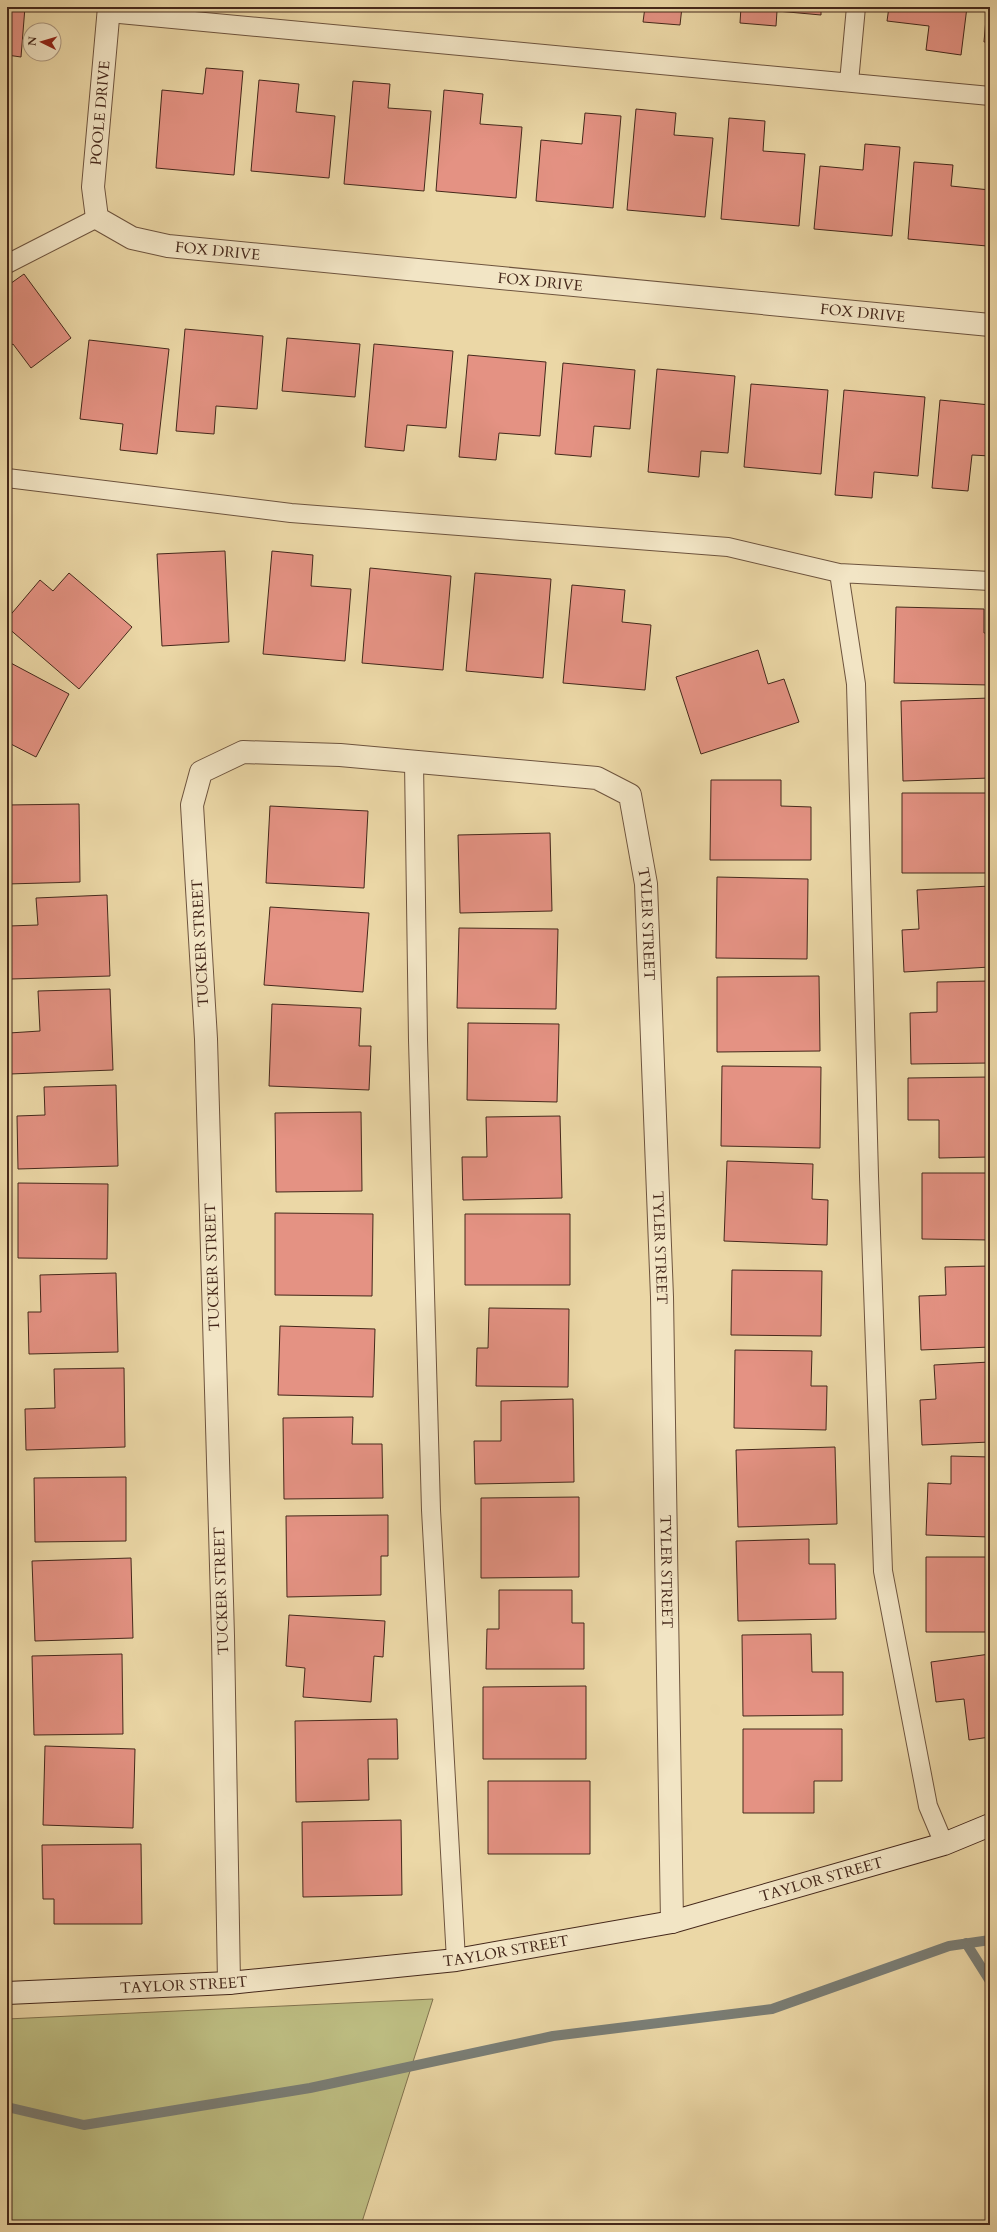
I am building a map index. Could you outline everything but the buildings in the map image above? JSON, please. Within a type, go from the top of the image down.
[{"type":"street","name":"POOLE DRIVE","points":[[97,218],[93,187],[109,10]]},
{"type":"street","name":"FOX DRIVE","points":[[97,218],[132,238],[168,246],[990,325]]},
{"type":"street","name":"TUCKER STREET","points":[[229,1983],[223,1644],[206,1039],[192,805],[201,772],[243,752],[340,755],[414,762]]},
{"type":"street","name":"TYLER STREET","points":[[414,762],[597,778],[630,795],[646,884],[662,1297],[672,1922]]},
{"type":"street","name":"TAYLOR STREET","points":[[7,1993],[229,1983],[456,1960],[672,1922],[944,1844],[990,1825]]},
{"type":"lane","points":[[849,82],[856,7]]},
{"type":"lane","points":[[109,10],[990,96]]},
{"type":"lane","points":[[7,264],[97,218]]},
{"type":"lane","points":[[7,478],[291,513],[728,547],[839,573],[990,581]]},
{"type":"lane","points":[[839,573],[856,684],[869,1176],[883,1571],[928,1806],[944,1844]]},
{"type":"lane","points":[[414,762],[418,1040],[431,1510],[456,1960]]},
{"type":"green space","points":[[433,1999],[361,2225],[7,2225],[7,2019]]},
{"type":"waterway","points":[[7,2107],[84,2125],[310,2088],[553,2036],[772,2009],[949,1946],[990,1940]]},
{"type":"waterway","points":[[966,1943],[990,1981]]}]
